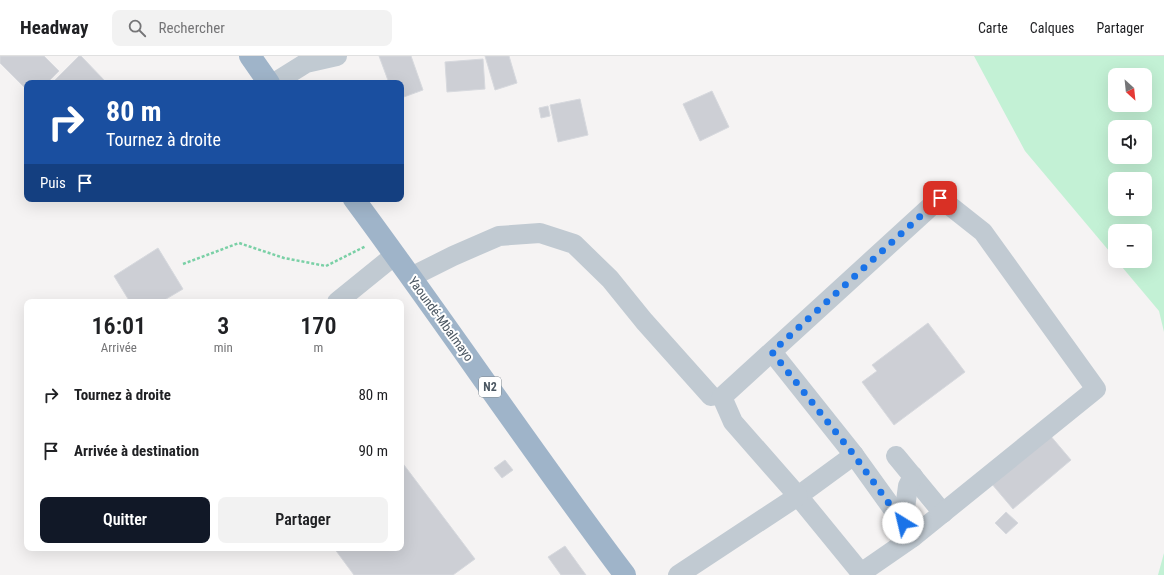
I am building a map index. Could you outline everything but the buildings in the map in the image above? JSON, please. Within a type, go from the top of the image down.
[{"type":"highway","points":[[250,56],[266,80]]},
{"type":"highway","name":"Yaoundé-Mbalmayo","points":[[356,202],[578,513],[626,575]]},
{"type":"street","points":[[279,80],[306,63],[337,56]]},
{"type":"street","points":[[940,198],[982,232],[1096,389],[943,513],[908,530],[861,573],[798,496],[733,422],[722,397],[772,352],[940,198]]},
{"type":"street","points":[[411,277],[453,256],[499,236],[540,233],[574,244],[610,279],[644,321],[712,396]]},
{"type":"street","points":[[341,299],[395,255]]},
{"type":"street","points":[[772,352],[854,455],[908,530]]},
{"type":"street","points":[[678,575],[798,496],[854,455]]},
{"type":"street","points":[[896,456],[943,513]]},
{"type":"street","points":[[908,530],[908,486],[913,476]]},
{"type":"path","points":[[183,264],[239,243],[284,258],[326,266],[382,237]]},
{"type":"green space","points":[[974,56],[1164,56],[1164,332],[1159,311],[1123,268],[1152,268],[1152,224],[1108,224],[1108,250],[1025,151]]},
{"type":"green space","points":[[1164,553],[1164,575],[1158,575]]},
{"type":"route","points":[[903,523],[854,455],[772,352],[940,198]]}]
